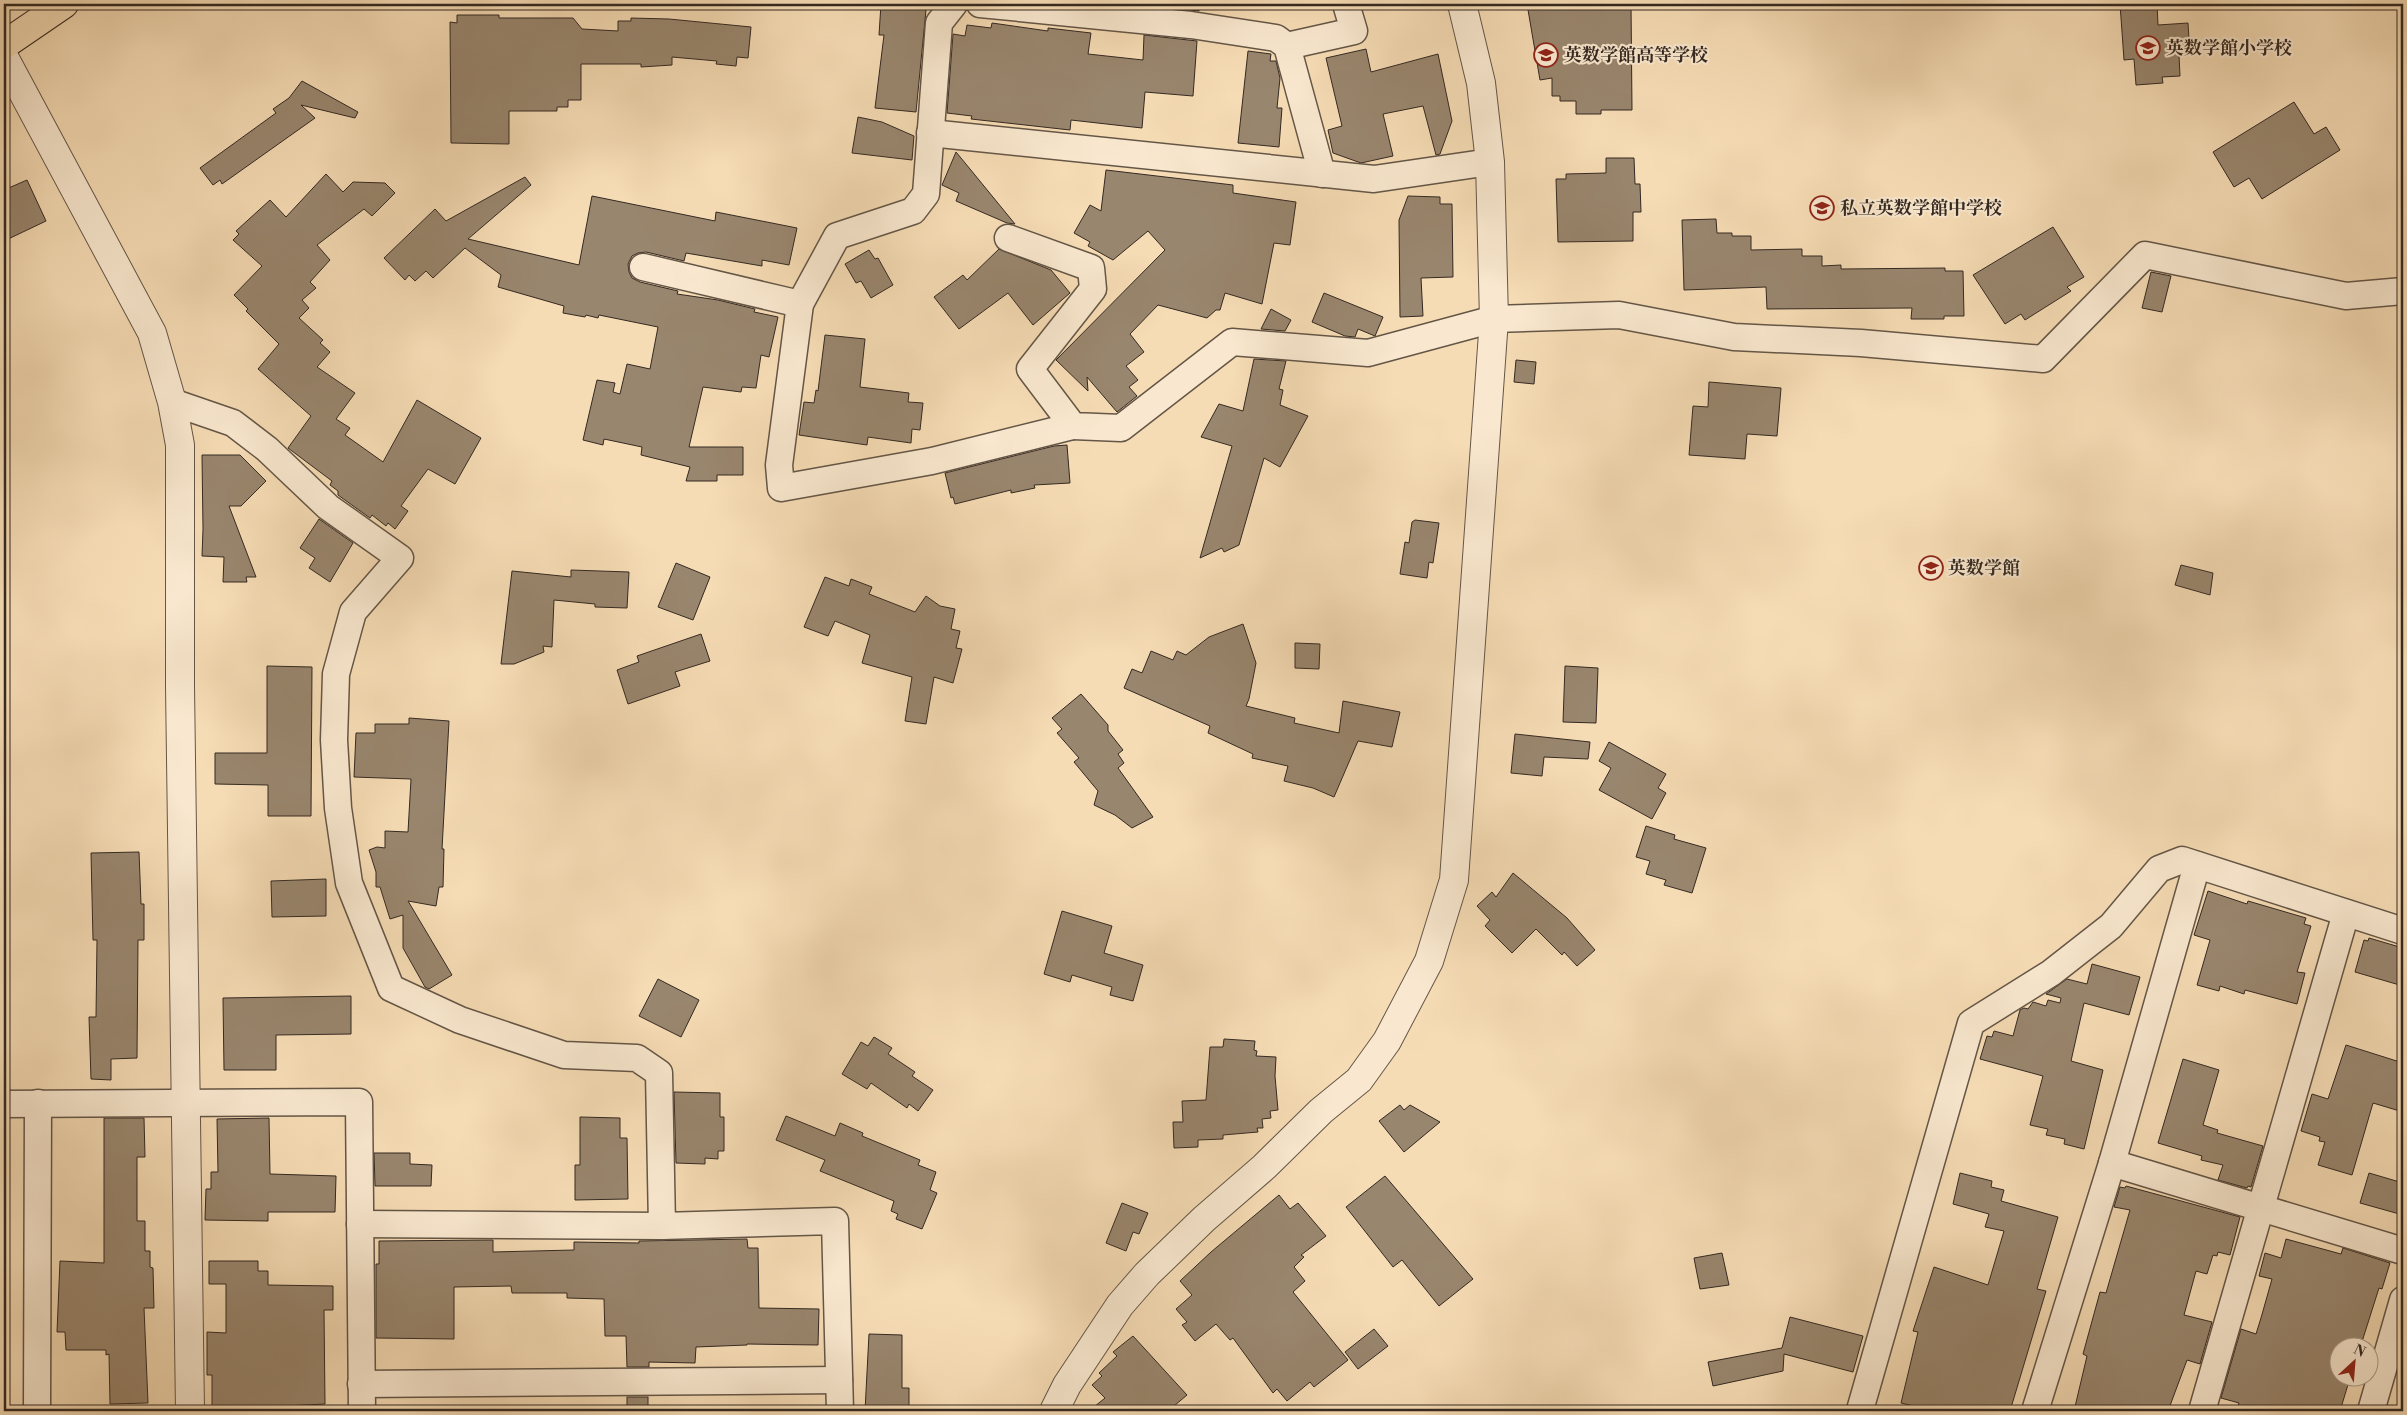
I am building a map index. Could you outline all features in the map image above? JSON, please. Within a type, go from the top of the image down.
[{"type":"highway","points":[[4,45],[64,4]]},
{"type":"street","points":[[954,4],[939,23],[926,194],[913,211],[837,236],[800,304],[780,465],[781,488],[932,462],[1073,426],[1121,428],[1232,342],[1368,353],[1494,319],[1619,315],[1734,338],[1860,343],[2043,359],[2145,255],[2346,296],[2403,291]]},
{"type":"street","points":[[980,4],[1192,14],[1276,38],[1287,46],[1322,174]]},
{"type":"street","points":[[1287,46],[1354,31],[1346,4]]},
{"type":"street","points":[[1054,1411],[1067,1385],[1120,1305],[1147,1274],[1322,1111],[1359,1080],[1387,1041],[1428,961],[1454,880],[1494,319],[1490,162],[1481,83],[1462,4]]},
{"type":"street","points":[[4,57],[152,334],[172,402],[180,445],[180,686],[190,1411]]},
{"type":"street","points":[[930,133],[1374,179],[1490,162]]},
{"type":"street","points":[[1008,238],[1091,268],[1093,289],[1030,369],[1073,426]]},
{"type":"street","points":[[643,267],[800,304]]},
{"type":"street","points":[[172,402],[233,423],[266,449],[328,507],[400,558],[353,612],[336,674],[334,740],[338,808],[349,883],[392,988],[460,1020],[564,1055],[637,1058],[659,1073],[662,1226]]},
{"type":"street","points":[[1861,1411],[1862,1401],[1971,1023],[2051,973],[2111,926],[2159,869],[2182,860],[2403,931]]},
{"type":"street","points":[[2035,1411],[2112,1163],[2197,865]]},
{"type":"street","points":[[2202,1411],[2346,914]]},
{"type":"street","points":[[4,1104],[359,1102],[362,1411]]},
{"type":"street","points":[[37,1411],[38,1103]]},
{"type":"street","points":[[2112,1163],[2403,1251]]},
{"type":"street","points":[[360,1224],[662,1226],[835,1221],[840,1411]]},
{"type":"street","points":[[2371,1411],[2403,1300]]},
{"type":"street","points":[[361,1384],[839,1380]]},
{"type":"building","points":[[881,4],[923,4],[923,9],[926,10],[916,112],[875,108],[884,35],[879,35]]},
{"type":"building","points":[[1199,4],[1199,11],[1146,5]]},
{"type":"building","points":[[1527,4],[1631,4],[1632,110],[1601,110],[1601,114],[1576,114],[1576,101],[1560,101],[1560,96],[1552,96],[1552,78],[1540,80]]},
{"type":"building","points":[[2120,4],[2157,4],[2158,25],[2188,23],[2190,55],[2179,55],[2180,76],[2162,77],[2163,83],[2136,85],[2134,59],[2124,60]]},
{"type":"building","points":[[457,15],[499,15],[499,18],[573,18],[582,29],[618,31],[618,21],[631,21],[631,18],[669,19],[751,27],[748,58],[737,57],[736,66],[716,64],[717,61],[672,57],[672,65],[641,67],[641,64],[581,64],[581,100],[568,100],[568,107],[557,107],[557,111],[509,111],[509,144],[451,143],[450,22],[457,23]]},
{"type":"building","points":[[992,23],[1048,31],[1048,28],[1091,33],[1088,54],[1143,60],[1144,35],[1197,41],[1193,96],[1145,92],[1142,128],[1071,120],[1070,130],[971,119],[972,116],[947,113],[953,34],[965,36],[967,25],[991,28]]},
{"type":"building","points":[[1366,49],[1371,72],[1438,54],[1452,121],[1440,154],[1436,155],[1423,106],[1383,114],[1393,156],[1361,163],[1333,153],[1328,130],[1342,126],[1326,58]]},
{"type":"building","points":[[1248,51],[1271,54],[1270,61],[1276,61],[1280,78],[1277,108],[1282,108],[1279,147],[1238,143]]},
{"type":"building","points":[[302,81],[358,112],[355,118],[301,105],[315,118],[222,184],[220,180],[213,185],[200,168],[276,113],[273,109],[289,98]]},
{"type":"building","points":[[2294,102],[2314,134],[2326,127],[2340,150],[2262,199],[2249,178],[2234,187],[2213,152]]},
{"type":"building","points":[[858,117],[882,122],[914,136],[912,160],[852,153]]},
{"type":"building","points":[[956,152],[1015,224],[1007,223],[956,201],[959,193],[942,185]]},
{"type":"building","points":[[1606,158],[1634,158],[1635,184],[1640,184],[1641,212],[1633,212],[1633,241],[1558,242],[1556,179],[1566,179],[1566,174],[1606,173]]},
{"type":"building","points":[[1106,170],[1233,185],[1233,193],[1296,202],[1290,245],[1274,243],[1262,304],[1225,293],[1220,310],[1216,310],[1207,318],[1158,305],[1130,334],[1144,352],[1126,366],[1138,380],[1129,387],[1137,396],[1117,412],[1087,377],[1088,391],[1056,360],[1165,250],[1148,231],[1113,260],[1088,246],[1090,242],[1074,233],[1090,205],[1101,211]]},
{"type":"building","points":[[326,174],[343,192],[353,182],[385,183],[395,193],[372,216],[364,209],[317,245],[330,260],[310,282],[316,288],[302,300],[309,308],[299,318],[323,340],[320,343],[330,352],[317,367],[355,393],[336,419],[350,428],[345,435],[383,462],[417,400],[481,438],[455,484],[428,469],[401,506],[408,511],[395,529],[388,523],[386,526],[372,515],[370,518],[338,495],[338,491],[330,485],[332,481],[288,448],[311,416],[258,369],[279,344],[246,311],[248,309],[234,295],[262,266],[233,240],[239,234],[236,231],[270,200],[286,217]]},
{"type":"building","points":[[525,177],[531,185],[468,239],[579,265],[592,196],[715,221],[716,212],[797,228],[789,265],[762,260],[762,266],[686,253],[684,261],[646,252],[632,256],[628,264],[632,278],[640,282],[678,291],[677,294],[718,300],[755,309],[754,312],[778,317],[769,357],[761,355],[756,388],[742,387],[741,392],[703,387],[689,447],[743,447],[743,475],[717,475],[717,481],[686,481],[690,467],[641,455],[642,447],[604,439],[603,445],[583,440],[597,380],[615,383],[613,392],[620,394],[627,364],[650,369],[658,327],[599,315],[598,318],[563,313],[564,306],[498,287],[501,275],[465,248],[433,278],[426,271],[415,281],[409,275],[405,280],[384,258],[435,209],[446,221]]},
{"type":"building","points":[[27,180],[46,221],[4,241],[4,190]]},
{"type":"building","points":[[1408,196],[1440,197],[1440,204],[1452,204],[1453,277],[1421,278],[1423,316],[1400,317],[1399,220]]},
{"type":"building","points":[[1716,219],[1717,233],[1732,233],[1732,236],[1751,236],[1751,250],[1802,249],[1802,256],[1822,256],[1822,266],[1841,265],[1841,269],[1945,268],[1945,271],[1963,271],[1964,316],[1944,316],[1944,319],[1911,319],[1912,308],[1767,309],[1766,287],[1684,290],[1682,220]]},
{"type":"building","points":[[2053,227],[2084,277],[2067,287],[2071,291],[2025,320],[2021,314],[2005,324],[1973,275]]},
{"type":"building","points":[[999,249],[1051,270],[1070,293],[1033,325],[1008,293],[959,329],[934,297],[963,275],[967,280]]},
{"type":"building","points":[[869,250],[875,259],[878,258],[893,285],[871,298],[861,281],[856,283],[845,264]]},
{"type":"building","points":[[2151,272],[2171,276],[2162,312],[2142,308]]},
{"type":"building","points":[[1324,293],[1383,317],[1375,336],[1358,329],[1355,337],[1345,336],[1312,322]]},
{"type":"building","points":[[1271,309],[1291,320],[1285,331],[1261,329]]},
{"type":"building","points":[[825,335],[865,339],[860,387],[909,393],[908,402],[923,403],[920,430],[912,429],[911,443],[868,437],[867,445],[799,435],[804,402],[814,403],[816,390],[818,391]]},
{"type":"building","points":[[1254,359],[1286,361],[1279,389],[1283,390],[1280,405],[1308,416],[1280,467],[1264,458],[1239,545],[1224,552],[1222,548],[1200,558],[1232,446],[1201,437],[1219,404],[1243,411]]},
{"type":"building","points":[[1516,360],[1536,362],[1534,384],[1514,382]]},
{"type":"building","points":[[1709,382],[1781,388],[1777,436],[1747,434],[1745,459],[1689,455],[1693,406],[1708,407]]},
{"type":"building","points":[[1067,445],[1070,483],[1034,485],[1035,488],[1011,493],[1011,490],[955,504],[953,497],[951,498],[945,473],[1054,446]]},
{"type":"building","points":[[202,455],[240,455],[266,481],[241,506],[229,506],[256,577],[246,577],[247,582],[223,582],[224,557],[202,556]]},
{"type":"building","points":[[319,519],[353,543],[330,582],[309,568],[315,558],[300,548]]},
{"type":"building","points":[[1415,520],[1439,523],[1433,563],[1429,562],[1427,578],[1400,574],[1405,542],[1409,543],[1412,522]]},
{"type":"building","points":[[676,563],[710,577],[693,620],[658,607]]},
{"type":"building","points":[[2181,565],[2213,573],[2210,595],[2175,585]]},
{"type":"building","points":[[571,570],[629,572],[627,608],[595,607],[595,604],[554,600],[552,647],[543,646],[544,652],[514,664],[501,664],[512,571],[571,577]]},
{"type":"building","points":[[825,577],[849,586],[851,579],[872,587],[869,594],[915,612],[926,596],[940,606],[955,609],[951,629],[960,631],[956,648],[962,649],[953,683],[934,677],[926,724],[905,721],[912,677],[862,663],[870,635],[835,621],[828,636],[804,627]]},
{"type":"building","points":[[1243,624],[1256,663],[1246,706],[1295,718],[1294,723],[1339,733],[1343,701],[1400,712],[1392,747],[1358,741],[1334,797],[1313,788],[1284,781],[1288,766],[1252,758],[1253,754],[1208,733],[1210,726],[1124,688],[1132,669],[1142,673],[1151,651],[1173,660],[1177,651],[1186,655],[1209,637]]},
{"type":"building","points":[[701,634],[710,661],[675,672],[680,686],[628,704],[617,670],[639,662],[637,656]]},
{"type":"building","points":[[1295,643],[1320,644],[1319,669],[1295,668]]},
{"type":"building","points":[[267,666],[312,667],[311,816],[268,816],[268,785],[215,784],[215,753],[267,753]]},
{"type":"building","points":[[1565,666],[1598,668],[1596,723],[1563,722]]},
{"type":"building","points":[[1081,694],[1108,725],[1108,731],[1123,750],[1118,754],[1124,763],[1118,768],[1153,817],[1132,828],[1115,815],[1094,805],[1098,791],[1074,762],[1079,758],[1057,733],[1062,729],[1052,718]]},
{"type":"building","points":[[409,718],[449,721],[442,849],[444,849],[443,887],[439,887],[436,906],[408,901],[452,975],[429,989],[425,987],[403,948],[403,915],[390,919],[380,887],[376,887],[376,872],[369,850],[377,847],[385,848],[385,831],[408,832],[411,779],[354,777],[356,733],[375,733],[375,724],[409,724]]},
{"type":"building","points":[[1515,734],[1590,742],[1588,759],[1544,757],[1542,776],[1511,773]]},
{"type":"building","points":[[1609,742],[1666,774],[1658,788],[1666,793],[1652,819],[1599,790],[1611,768],[1599,761]]},
{"type":"building","points":[[1646,826],[1675,835],[1674,839],[1706,848],[1692,893],[1664,885],[1666,880],[1646,874],[1650,861],[1636,857]]},
{"type":"building","points":[[139,852],[141,904],[144,904],[144,940],[138,940],[137,1058],[111,1059],[111,1080],[91,1079],[89,1017],[96,1017],[97,940],[93,940],[91,853]]},
{"type":"building","points":[[1513,873],[1567,918],[1595,950],[1577,966],[1564,952],[1562,955],[1536,929],[1512,953],[1485,926],[1490,920],[1477,906],[1492,892],[1496,897]]},
{"type":"building","points":[[326,879],[326,916],[272,917],[271,881]]},
{"type":"building","points":[[2208,891],[2247,904],[2248,901],[2306,918],[2304,924],[2311,926],[2297,972],[2305,973],[2297,1004],[2245,990],[2244,994],[2220,986],[2219,991],[2197,985],[2210,940],[2194,935]]},
{"type":"building","points":[[1062,911],[1112,926],[1104,953],[1143,965],[1133,1001],[1110,995],[1112,987],[1072,975],[1070,982],[1044,974]]},
{"type":"building","points":[[2369,938],[2403,948],[2403,986],[2355,972],[2364,940],[2368,941]]},
{"type":"building","points":[[2092,964],[2140,977],[2129,1015],[2084,1003],[2071,1061],[2103,1070],[2084,1149],[2064,1144],[2065,1139],[2046,1135],[2048,1129],[2030,1125],[2043,1076],[1980,1059],[1987,1036],[1992,1037],[1994,1031],[2013,1036],[2020,1010],[2028,1009],[2033,1002],[2046,1006],[2048,1000],[2060,1003],[2061,998],[2046,994],[2067,979],[2087,984]]},
{"type":"building","points":[[658,979],[699,1000],[681,1037],[639,1016]]},
{"type":"building","points":[[351,996],[351,1034],[276,1035],[276,1070],[224,1070],[223,998]]},
{"type":"building","points":[[874,1037],[892,1048],[888,1054],[915,1072],[912,1076],[933,1090],[918,1111],[909,1104],[907,1108],[871,1083],[867,1089],[842,1074],[861,1042],[868,1046]]},
{"type":"building","points":[[1224,1039],[1255,1041],[1254,1050],[1257,1051],[1256,1056],[1276,1057],[1275,1076],[1278,1110],[1270,1111],[1271,1118],[1262,1119],[1263,1128],[1257,1128],[1258,1132],[1223,1135],[1223,1139],[1198,1140],[1198,1147],[1174,1148],[1173,1122],[1183,1122],[1182,1101],[1206,1100],[1210,1047],[1223,1047]]},
{"type":"building","points":[[2346,1045],[2403,1063],[2403,1112],[2373,1103],[2352,1175],[2318,1165],[2325,1142],[2319,1141],[2320,1137],[2301,1131],[2312,1094],[2328,1099]]},
{"type":"building","points":[[2183,1059],[2219,1070],[2203,1125],[2218,1130],[2217,1133],[2263,1146],[2251,1187],[2248,1186],[2247,1188],[2218,1180],[2223,1165],[2201,1160],[2202,1156],[2158,1143]]},
{"type":"building","points":[[674,1092],[720,1093],[720,1117],[724,1117],[724,1151],[718,1151],[718,1159],[705,1158],[705,1164],[676,1163]]},
{"type":"building","points":[[1400,1105],[1404,1110],[1410,1105],[1440,1122],[1404,1152],[1379,1121]]},
{"type":"building","points":[[786,1116],[835,1136],[840,1123],[863,1133],[862,1136],[920,1160],[918,1165],[936,1172],[930,1190],[937,1193],[922,1229],[896,1219],[898,1214],[891,1211],[894,1201],[820,1171],[825,1160],[776,1140]]},
{"type":"building","points":[[580,1117],[620,1118],[620,1138],[627,1138],[628,1199],[575,1200],[575,1165],[580,1165]]},
{"type":"building","points":[[104,1118],[144,1118],[145,1157],[137,1157],[137,1221],[145,1221],[145,1251],[150,1251],[150,1267],[153,1268],[154,1308],[144,1308],[148,1403],[110,1404],[109,1354],[106,1355],[106,1350],[66,1350],[65,1332],[57,1332],[60,1261],[104,1263]]},
{"type":"building","points":[[269,1118],[270,1174],[336,1176],[335,1212],[268,1212],[268,1221],[205,1220],[206,1189],[211,1189],[211,1172],[218,1172],[217,1119]]},
{"type":"building","points":[[374,1153],[410,1153],[410,1164],[432,1165],[431,1186],[375,1186]]},
{"type":"building","points":[[1960,1173],[1992,1181],[1991,1187],[2004,1190],[2001,1201],[2058,1217],[2037,1289],[2046,1291],[2010,1411],[1916,1411],[1918,1407],[1901,1403],[1918,1332],[1913,1331],[1934,1267],[1988,1285],[2004,1231],[1985,1227],[1989,1214],[1953,1204]]},
{"type":"building","points":[[2369,1173],[2403,1183],[2403,1215],[2360,1203]]},
{"type":"building","points":[[1385,1176],[1473,1279],[1439,1306],[1402,1260],[1393,1267],[1346,1207]]},
{"type":"building","points":[[2126,1186],[2240,1217],[2230,1255],[2218,1252],[2217,1256],[2213,1255],[2207,1274],[2196,1271],[2184,1315],[2212,1322],[2200,1364],[2187,1360],[2168,1411],[2074,1411],[2087,1356],[2083,1354],[2100,1292],[2106,1293],[2130,1210],[2114,1207],[2120,1187],[2125,1188]]},
{"type":"building","points":[[1279,1195],[1290,1209],[1298,1203],[1326,1236],[1301,1255],[1304,1257],[1294,1267],[1305,1281],[1293,1292],[1348,1360],[1314,1387],[1310,1382],[1287,1401],[1277,1389],[1273,1393],[1233,1338],[1230,1340],[1216,1324],[1195,1341],[1182,1325],[1187,1322],[1176,1309],[1192,1295],[1180,1281],[1211,1252]]},
{"type":"building","points":[[1122,1203],[1148,1213],[1139,1234],[1133,1232],[1126,1251],[1106,1243]]},
{"type":"building","points":[[747,1239],[748,1248],[758,1248],[759,1308],[819,1309],[818,1345],[747,1344],[696,1347],[695,1363],[649,1362],[649,1367],[627,1367],[626,1336],[605,1336],[604,1299],[567,1298],[567,1293],[512,1293],[511,1286],[454,1287],[454,1339],[376,1338],[376,1264],[379,1264],[379,1241],[493,1240],[493,1252],[574,1250],[574,1242],[639,1243],[639,1241]]},
{"type":"building","points":[[2286,1239],[2341,1254],[2343,1248],[2390,1263],[2382,1289],[2379,1288],[2363,1338],[2330,1338],[2330,1388],[2347,1388],[2340,1411],[2236,1411],[2239,1403],[2221,1398],[2241,1329],[2256,1334],[2261,1318],[2272,1279],[2259,1276],[2265,1253],[2281,1258]]},
{"type":"building","points":[[1722,1253],[1729,1285],[1700,1289],[1694,1258]]},
{"type":"building","points":[[209,1261],[258,1261],[258,1271],[268,1271],[268,1285],[333,1286],[333,1310],[324,1310],[325,1404],[265,1407],[265,1411],[212,1411],[212,1375],[207,1375],[207,1332],[226,1333],[226,1284],[209,1284]]},
{"type":"building","points":[[1790,1317],[1863,1336],[1853,1372],[1784,1354],[1783,1371],[1713,1386],[1708,1362],[1782,1348]]},
{"type":"building","points":[[1374,1329],[1388,1346],[1358,1369],[1345,1352]]},
{"type":"building","points":[[869,1334],[902,1335],[902,1388],[909,1388],[909,1411],[865,1411]]},
{"type":"building","points":[[1133,1336],[1187,1395],[1168,1411],[1089,1411],[1105,1398],[1092,1385],[1102,1376],[1099,1373],[1117,1356],[1113,1352]]},
{"type":"building","points":[[627,1397],[648,1397],[648,1411],[627,1411]]},
{"type":"place","name":"英数学館小学校","points":[[2148,48]]},
{"type":"place","name":"英数学館高等学校","points":[[1546,55]]},
{"type":"place","name":"私立英数学館中学校","points":[[1822,208]]},
{"type":"place","name":"英数学館","points":[[1931,568]]}]
